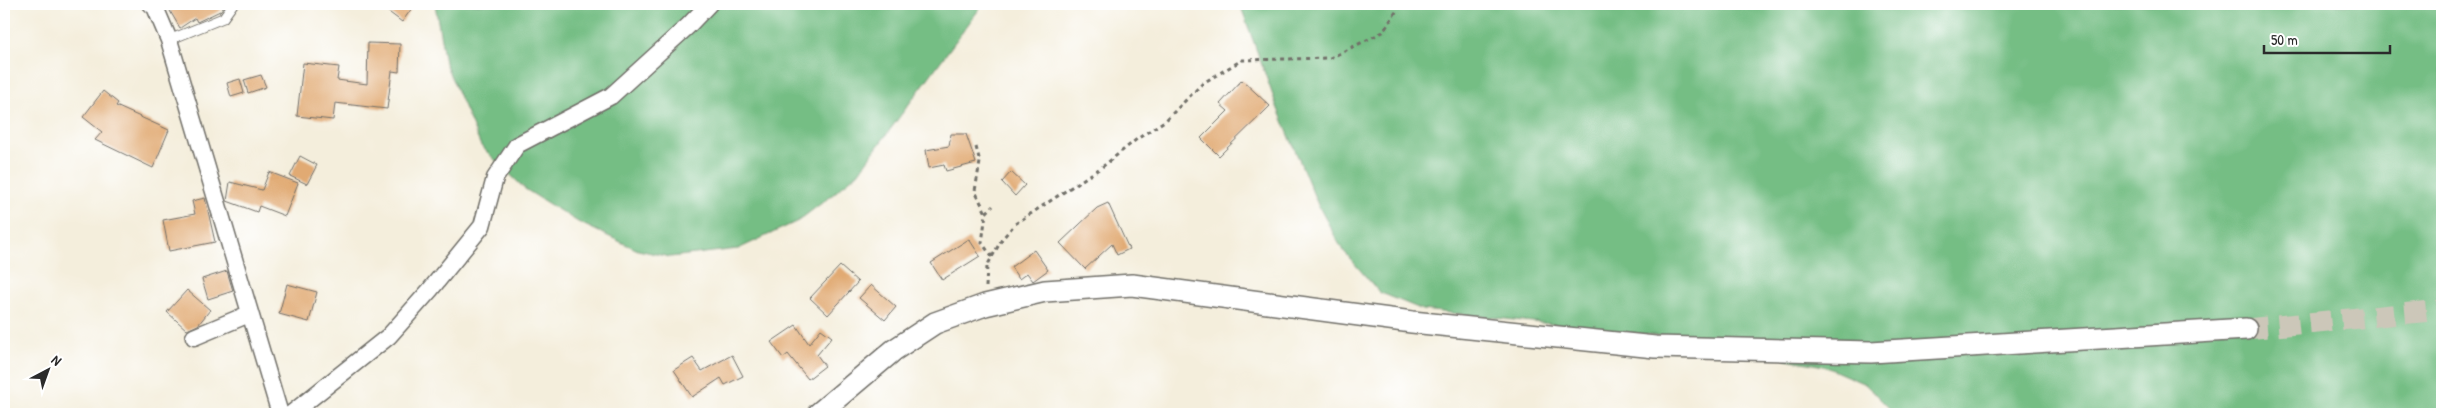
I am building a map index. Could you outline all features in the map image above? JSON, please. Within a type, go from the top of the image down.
[{"type":"street","points":[[151,4],[155,7],[169,40],[279,412],[389,336],[430,290],[482,226],[495,178],[517,145],[610,96],[688,26],[709,4]]},
{"type":"street","points":[[818,414],[894,350],[935,323],[986,305],[1045,291],[1132,285],[1412,322],[1655,347],[1871,352],[2246,329]]},
{"type":"street","points":[[194,337],[249,314]]},
{"type":"lane","points":[[169,40],[223,18],[233,4]]},
{"type":"path","points":[[986,305],[987,266],[1002,239],[1015,224],[1102,167],[1137,139],[1166,120],[1203,83],[1242,60],[1330,58],[1383,32],[1401,4]]},
{"type":"path","points":[[976,147],[980,162],[976,190],[986,213],[982,243],[992,257]]},
{"type":"path","points":[[986,213],[993,206]]},
{"type":"green space","points":[[435,4],[983,4],[858,173],[831,196],[798,221],[738,249],[670,257],[638,250],[578,222],[525,189],[481,146],[445,63]]},
{"type":"green space","points":[[1240,4],[2442,4],[2442,414],[1895,414],[1865,384],[1824,366],[1670,337],[1423,310],[1379,292],[1342,249],[1318,205],[1276,104]]},
{"type":"building","points":[[182,4],[226,4],[220,11],[197,22],[195,18],[180,28],[170,11]]},
{"type":"building","points":[[378,4],[415,4],[402,22]]},
{"type":"building","points":[[368,43],[400,44],[399,72],[392,71],[387,109],[335,103],[333,120],[297,116],[303,63],[339,67],[337,80],[367,84]]},
{"type":"building","points":[[261,75],[266,87],[248,93],[244,80]]},
{"type":"building","points":[[240,79],[244,93],[231,97],[227,83]]},
{"type":"building","points":[[1242,80],[1270,106],[1219,156],[1201,138],[1228,111],[1220,104]]},
{"type":"building","points":[[103,91],[118,103],[116,106],[169,130],[153,168],[95,140],[102,132],[83,117]]},
{"type":"building","points":[[951,134],[966,134],[976,163],[946,171],[944,165],[929,168],[926,150],[949,146]]},
{"type":"building","points":[[300,156],[317,165],[307,184],[290,176]]},
{"type":"building","points":[[269,172],[298,183],[285,216],[259,206],[257,212],[227,201],[230,182],[262,190]]},
{"type":"building","points":[[1011,172],[1025,185],[1015,196],[1002,182]]},
{"type":"building","points":[[205,198],[215,242],[169,251],[163,220],[195,214],[192,201]]},
{"type":"building","points":[[1108,203],[1129,249],[1117,255],[1112,244],[1085,269],[1060,243],[1097,208]]},
{"type":"building","points":[[969,239],[980,256],[942,280],[931,263]]},
{"type":"building","points":[[1034,250],[1048,270],[1033,281],[1027,273],[1019,279],[1011,267]]},
{"type":"building","points":[[840,266],[858,282],[828,315],[810,298]]},
{"type":"building","points":[[227,271],[233,291],[208,299],[202,279]]},
{"type":"building","points":[[287,284],[317,292],[309,322],[279,314]]},
{"type":"building","points":[[871,285],[896,307],[885,320],[859,298]]},
{"type":"building","points":[[187,290],[210,310],[198,325],[187,330],[167,312]]},
{"type":"building","points":[[796,325],[809,344],[821,329],[832,337],[817,355],[825,366],[808,379],[788,354],[783,358],[771,342]]},
{"type":"building","points":[[732,355],[743,376],[725,385],[721,378],[692,397],[674,370],[693,358],[702,371]]},
{"type":"tunnel","points":[[2246,329],[2442,310]]}]
